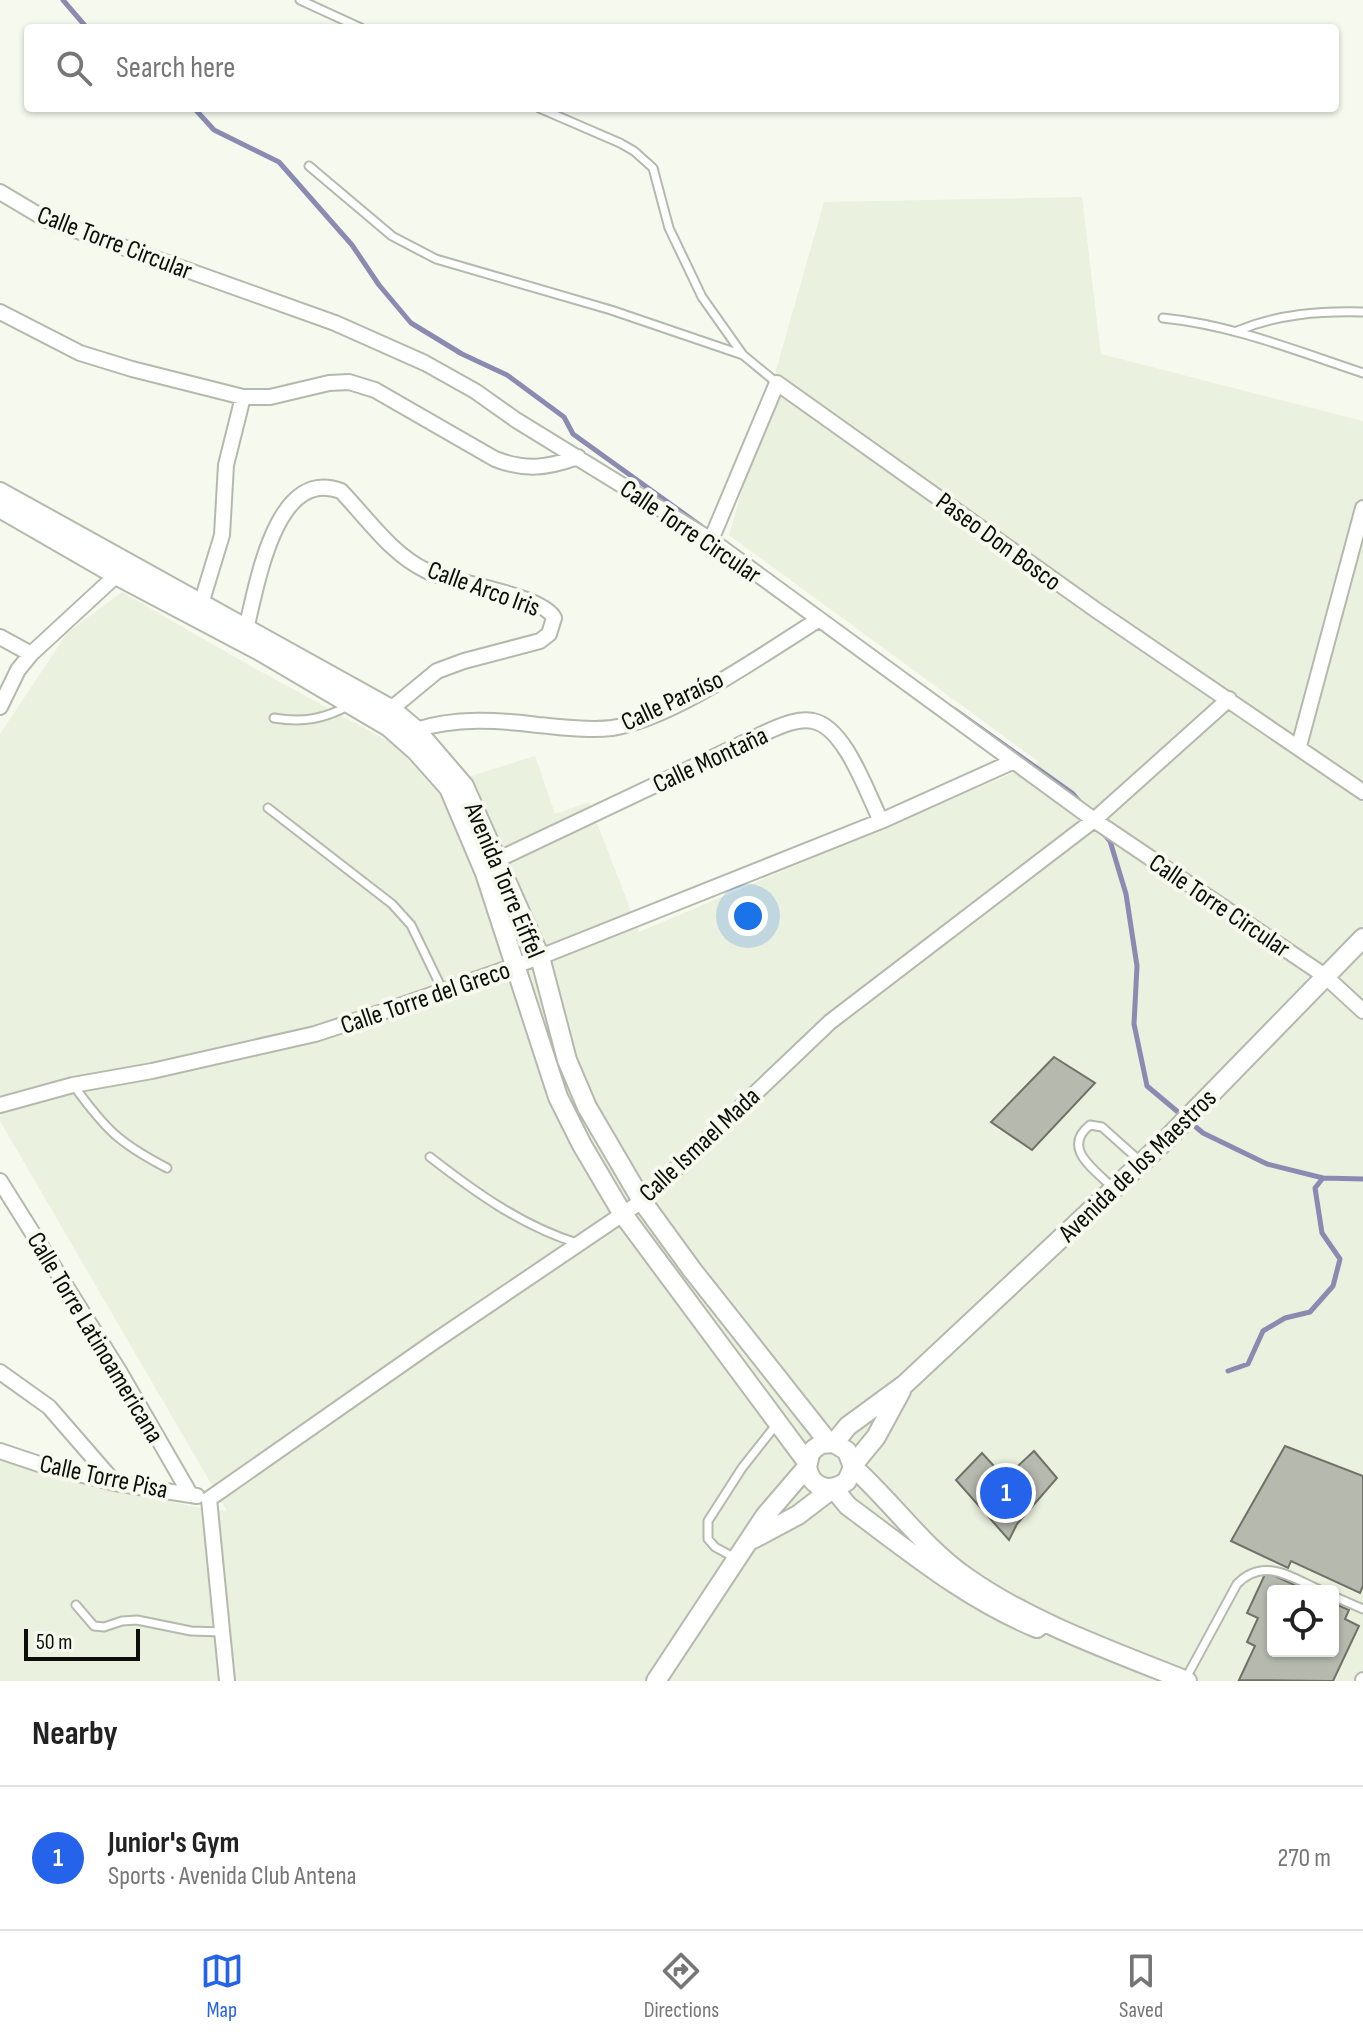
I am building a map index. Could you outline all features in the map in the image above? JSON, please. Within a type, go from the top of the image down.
[{"type":"street","name":"Calle Torre Circular","points":[[0,192],[47,220],[335,323],[425,363],[711,540],[1012,762],[1325,976],[1363,1011]]},
{"type":"street","points":[[0,312],[80,353],[243,397],[270,397],[329,383],[349,382],[375,390],[495,459],[516,467],[535,469],[578,457]]},
{"type":"street","points":[[711,540],[777,383]]},
{"type":"street","name":"Paseo Don Bosco","points":[[777,383],[1096,610],[1363,792]]},
{"type":"street","points":[[201,604],[222,535],[226,465],[243,397]]},
{"type":"street","name":"Calle Arco Iris","points":[[246,629],[270,541],[286,510],[299,494],[314,487],[329,486],[341,491],[397,551],[427,571],[530,601],[551,612],[554,618],[549,634],[540,641],[437,671],[391,709]]},
{"type":"street","name":"Avenida Torre Eiffel","points":[[0,492],[122,570],[389,727],[416,751],[449,788],[485,873],[558,1097],[582,1145],[622,1213],[807,1464]]},
{"type":"street","name":"Avenida Torre Eiffel","points":[[0,508],[122,570],[201,604],[391,709],[416,730],[464,786],[540,957],[567,1060],[587,1107],[642,1201],[693,1271],[832,1443]]},
{"type":"street","points":[[1299,746],[1363,508]]},
{"type":"street","points":[[0,707],[18,670],[31,654],[122,570]]},
{"type":"street","name":"Calle Paraíso","points":[[416,730],[435,723],[477,721],[571,728],[610,728],[636,722],[696,694],[818,620]]},
{"type":"street","points":[[0,637],[31,654]]},
{"type":"street","name":"Calle Ismael Mada","points":[[209,1499],[642,1201],[830,1022],[1094,820],[1229,699]]},
{"type":"street","name":"Calle Montaña","points":[[497,860],[771,730],[810,720],[827,725],[840,740],[881,821]]},
{"type":"street","name":"Calle Torre del Greco","points":[[0,1105],[73,1085],[152,1071],[315,1034],[443,991],[540,957],[881,821],[1012,762]]},
{"type":"street","name":"Avenida de los Maestros","points":[[832,1443],[848,1426],[904,1385],[1142,1163],[1363,938]]},
{"type":"street","name":"Calle Torre Latinoamericana","points":[[0,1181],[119,1371],[190,1494]]},
{"type":"street","points":[[0,1372],[49,1407],[115,1483]]},
{"type":"street","name":"Avenida de los Maestros","points":[[853,1466],[876,1437],[904,1385]]},
{"type":"street","points":[[656,1681],[780,1496],[807,1464],[814,1449],[832,1443],[847,1451],[853,1466],[938,1555],[967,1578],[1044,1621],[1186,1681]]},
{"type":"street","name":"Calle Torre Pisa","points":[[0,1451],[115,1483],[209,1499]]},
{"type":"street","points":[[807,1464],[812,1480],[818,1485],[832,1488],[848,1506],[972,1596],[1006,1615],[1168,1681]]},
{"type":"street","points":[[753,1539],[798,1515],[832,1488],[847,1481],[853,1466]]},
{"type":"street","points":[[209,1499],[227,1681]]},
{"type":"lane","points":[[300,0],[352,24]]},
{"type":"lane","points":[[548,112],[620,143],[653,168],[669,228],[702,297],[743,355],[777,383]]},
{"type":"lane","points":[[309,166],[392,236],[436,259],[611,310],[743,355]]},
{"type":"lane","points":[[1237,331],[1265,320],[1287,316],[1363,312]]},
{"type":"lane","points":[[1163,318],[1199,321],[1237,331],[1363,373]]},
{"type":"lane","points":[[274,718],[306,721],[335,713],[352,704]]},
{"type":"lane","points":[[268,808],[392,904],[411,925],[443,991]]},
{"type":"lane","points":[[73,1085],[110,1132],[136,1152],[167,1168]]},
{"type":"lane","points":[[1114,1189],[1080,1154],[1077,1143],[1081,1132],[1090,1125],[1102,1127],[1142,1163]]},
{"type":"lane","points":[[430,1157],[496,1205],[558,1237],[579,1243]]},
{"type":"lane","points":[[739,1560],[715,1547],[708,1539],[708,1521],[742,1468],[778,1423]]},
{"type":"lane","points":[[1186,1681],[1237,1584],[1247,1573],[1257,1569],[1269,1570],[1307,1585]]},
{"type":"lane","points":[[1339,1599],[1363,1609]]},
{"type":"lane","points":[[76,1605],[94,1626],[137,1620],[191,1631],[222,1632]]},
{"type":"shaded area","points":[[1082,197],[1101,354],[1363,421],[1363,1681],[0,1681],[0,1461],[190,1506],[227,1511],[0,1121],[0,734],[67,633],[122,592],[395,745],[433,788],[535,756],[555,814],[589,802],[639,932],[1039,762],[729,535],[824,202]]},
{"type":"building","points":[[1054,1057],[1095,1083],[1032,1150],[991,1122]]},
{"type":"building","points":[[1285,1446],[1363,1476],[1363,1586],[1360,1593],[1291,1561],[1288,1568],[1231,1541]]},
{"type":"building","points":[[1034,1451],[1057,1478],[1017,1524],[1009,1540],[956,1480],[982,1453],[1005,1478]]},
{"type":"building","points":[[1266,1572],[1295,1585],[1267,1585],[1267,1657],[1339,1657],[1339,1606],[1349,1610],[1345,1619],[1359,1626],[1333,1681],[1239,1680],[1255,1646],[1247,1642],[1258,1618],[1247,1613]]},
{"type":"waterway","points":[[63,0],[84,24]]},
{"type":"waterway","points":[[198,112],[214,130],[279,162],[352,245],[379,285],[411,323],[462,354],[507,375],[564,417],[573,434],[701,526]]},
{"type":"waterway","points":[[955,710],[1079,801]]},
{"type":"waterway","points":[[1104,834],[1110,841],[1126,894],[1137,966],[1134,1024],[1147,1086],[1203,1133],[1267,1164],[1323,1178]]},
{"type":"waterway","points":[[1228,1371],[1248,1364],[1263,1331],[1285,1318],[1310,1312],[1333,1286],[1340,1259],[1322,1233],[1315,1188],[1323,1178],[1363,1179]]},
{"type":"place","name":"Junior's Gym","points":[[1006,1493]]}]
